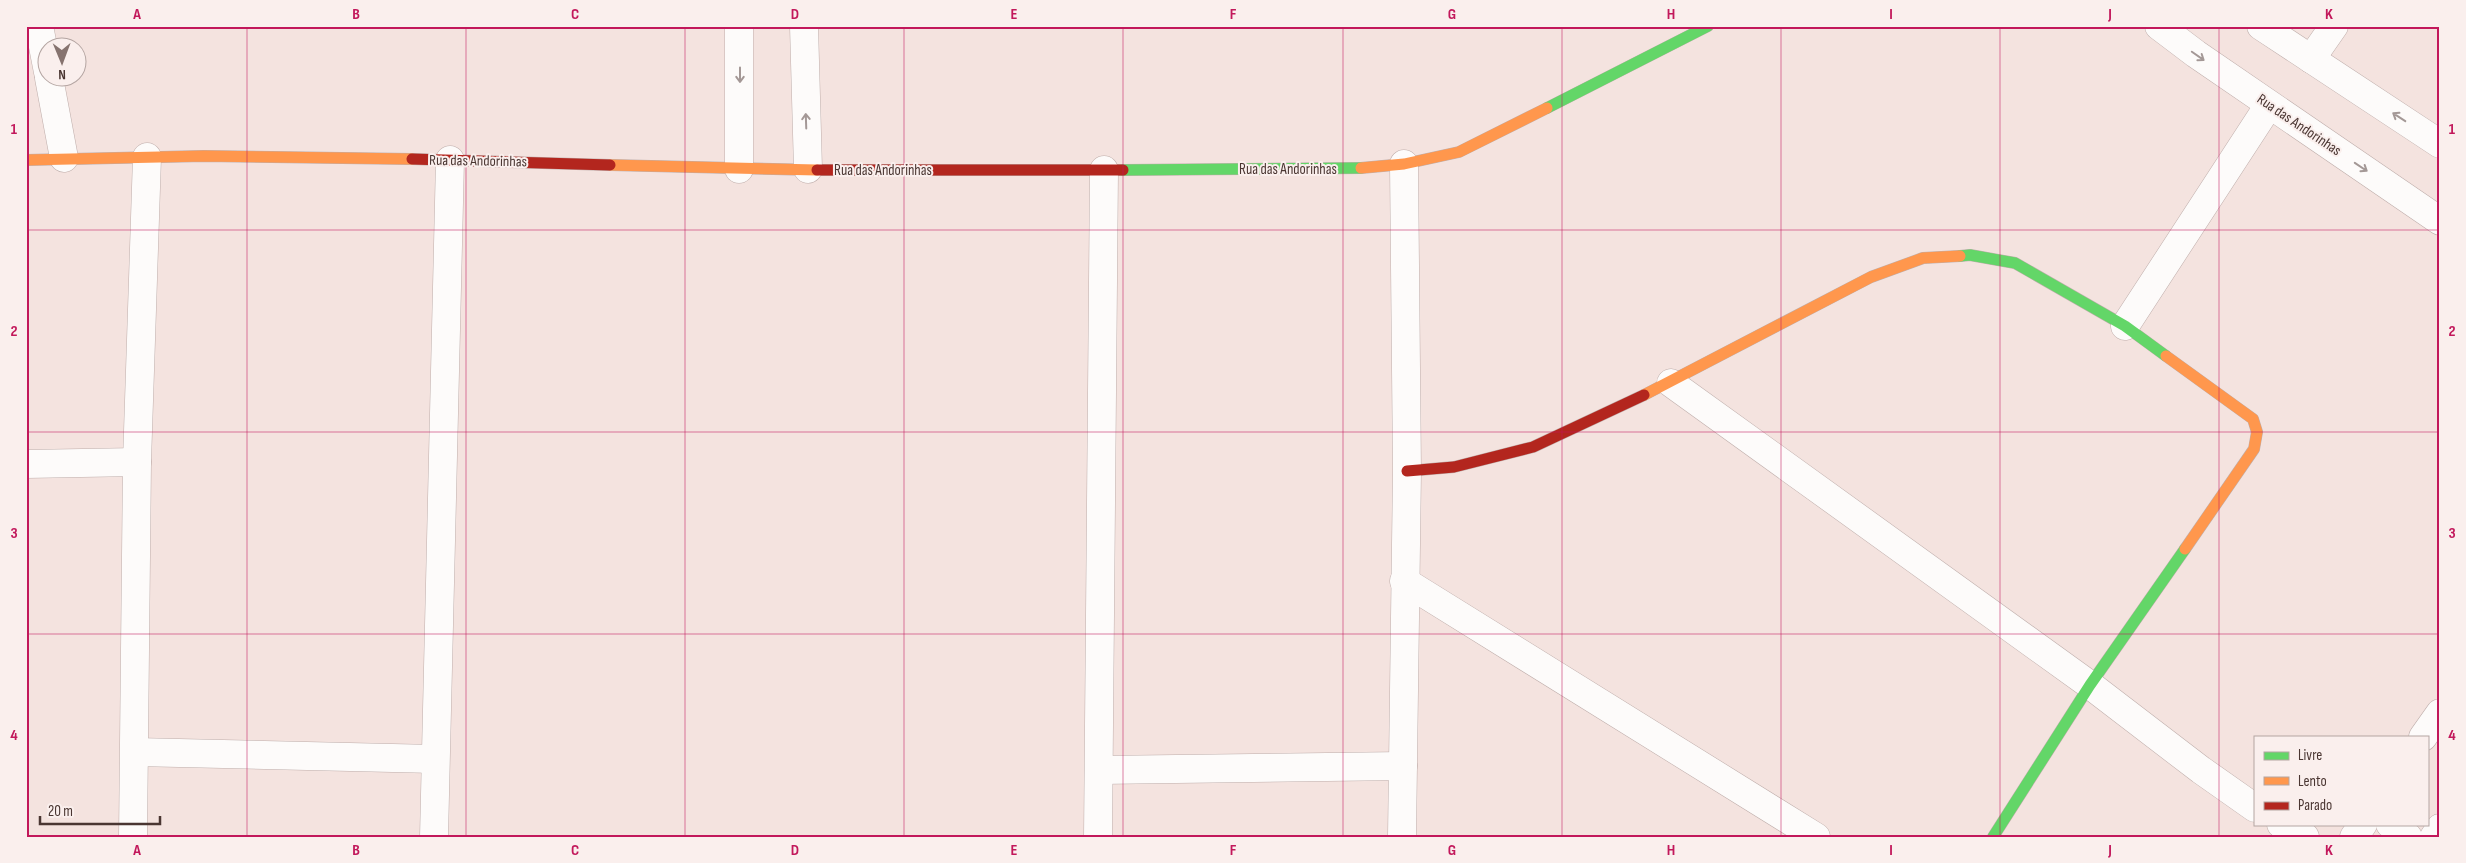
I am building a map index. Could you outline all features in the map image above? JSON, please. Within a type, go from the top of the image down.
[{"type":"street","points":[[739,26],[740,168]]},
{"type":"street","points":[[804,26],[808,169]]},
{"type":"street","name":"Rua das Andorinhas","points":[[26,160],[147,157],[450,160],[808,169],[1351,169],[1404,164],[1459,152],[1708,26]]},
{"type":"street","name":"Rua das Andorinhas","points":[[2160,26],[2196,54],[2440,221]]},
{"type":"street","points":[[2261,26],[2440,144]]},
{"type":"street","points":[[2311,59],[2334,26]]},
{"type":"street","points":[[50,88],[64,158]]},
{"type":"street","points":[[2125,326],[2270,104]]},
{"type":"street","points":[[133,837],[137,462],[147,157]]},
{"type":"street","points":[[434,837],[450,160]]},
{"type":"street","points":[[1402,837],[1407,471],[1404,164]]},
{"type":"street","points":[[1098,837],[1104,170]]},
{"type":"street","points":[[1407,471],[1454,467],[1533,447],[1671,383],[1871,277],[1924,258],[1970,255],[2015,263],[2125,326],[2253,419],[2256,432],[2254,449],[2090,685],[1993,837]]},
{"type":"street","points":[[1671,383],[2090,685],[2201,770],[2254,807]]},
{"type":"street","points":[[26,464],[137,462]]},
{"type":"street","points":[[1404,581],[1816,837]]},
{"type":"street","points":[[2424,736],[2440,713]]},
{"type":"street","points":[[135,752],[435,759]]},
{"type":"street","points":[[1099,770],[1403,766]]},
{"type":"street","points":[[2285,826],[2305,837]]},
{"type":"street","points":[[2354,837],[2362,826]]},
{"type":"street","points":[[2393,826],[2408,837]]},
{"type":"street","points":[[2434,837],[2440,828]]},
{"type":"traffic: fast","points":[[1547,108],[1708,26]]},
{"type":"traffic: fast","points":[[1123,170],[1361,168]]},
{"type":"traffic: fast","points":[[1960,256],[1970,255],[2015,263],[2125,326],[2166,356]]},
{"type":"traffic: fast","points":[[1993,837],[2090,685],[2185,549]]},
{"type":"traffic: slow","points":[[1361,168],[1404,164],[1459,152],[1547,108]]},
{"type":"traffic: slow","points":[[26,160],[204,156],[412,159]]},
{"type":"traffic: slow","points":[[610,165],[817,170]]},
{"type":"traffic: slow","points":[[1644,395],[1871,277],[1923,258],[1960,256]]},
{"type":"traffic: slow","points":[[2166,356],[2253,419],[2257,432],[2254,449],[2185,549]]},
{"type":"traffic: jam","points":[[412,159],[610,165]]},
{"type":"traffic: jam","points":[[817,170],[1123,170]]},
{"type":"traffic: jam","points":[[1407,471],[1454,467],[1533,447],[1644,395]]}]
